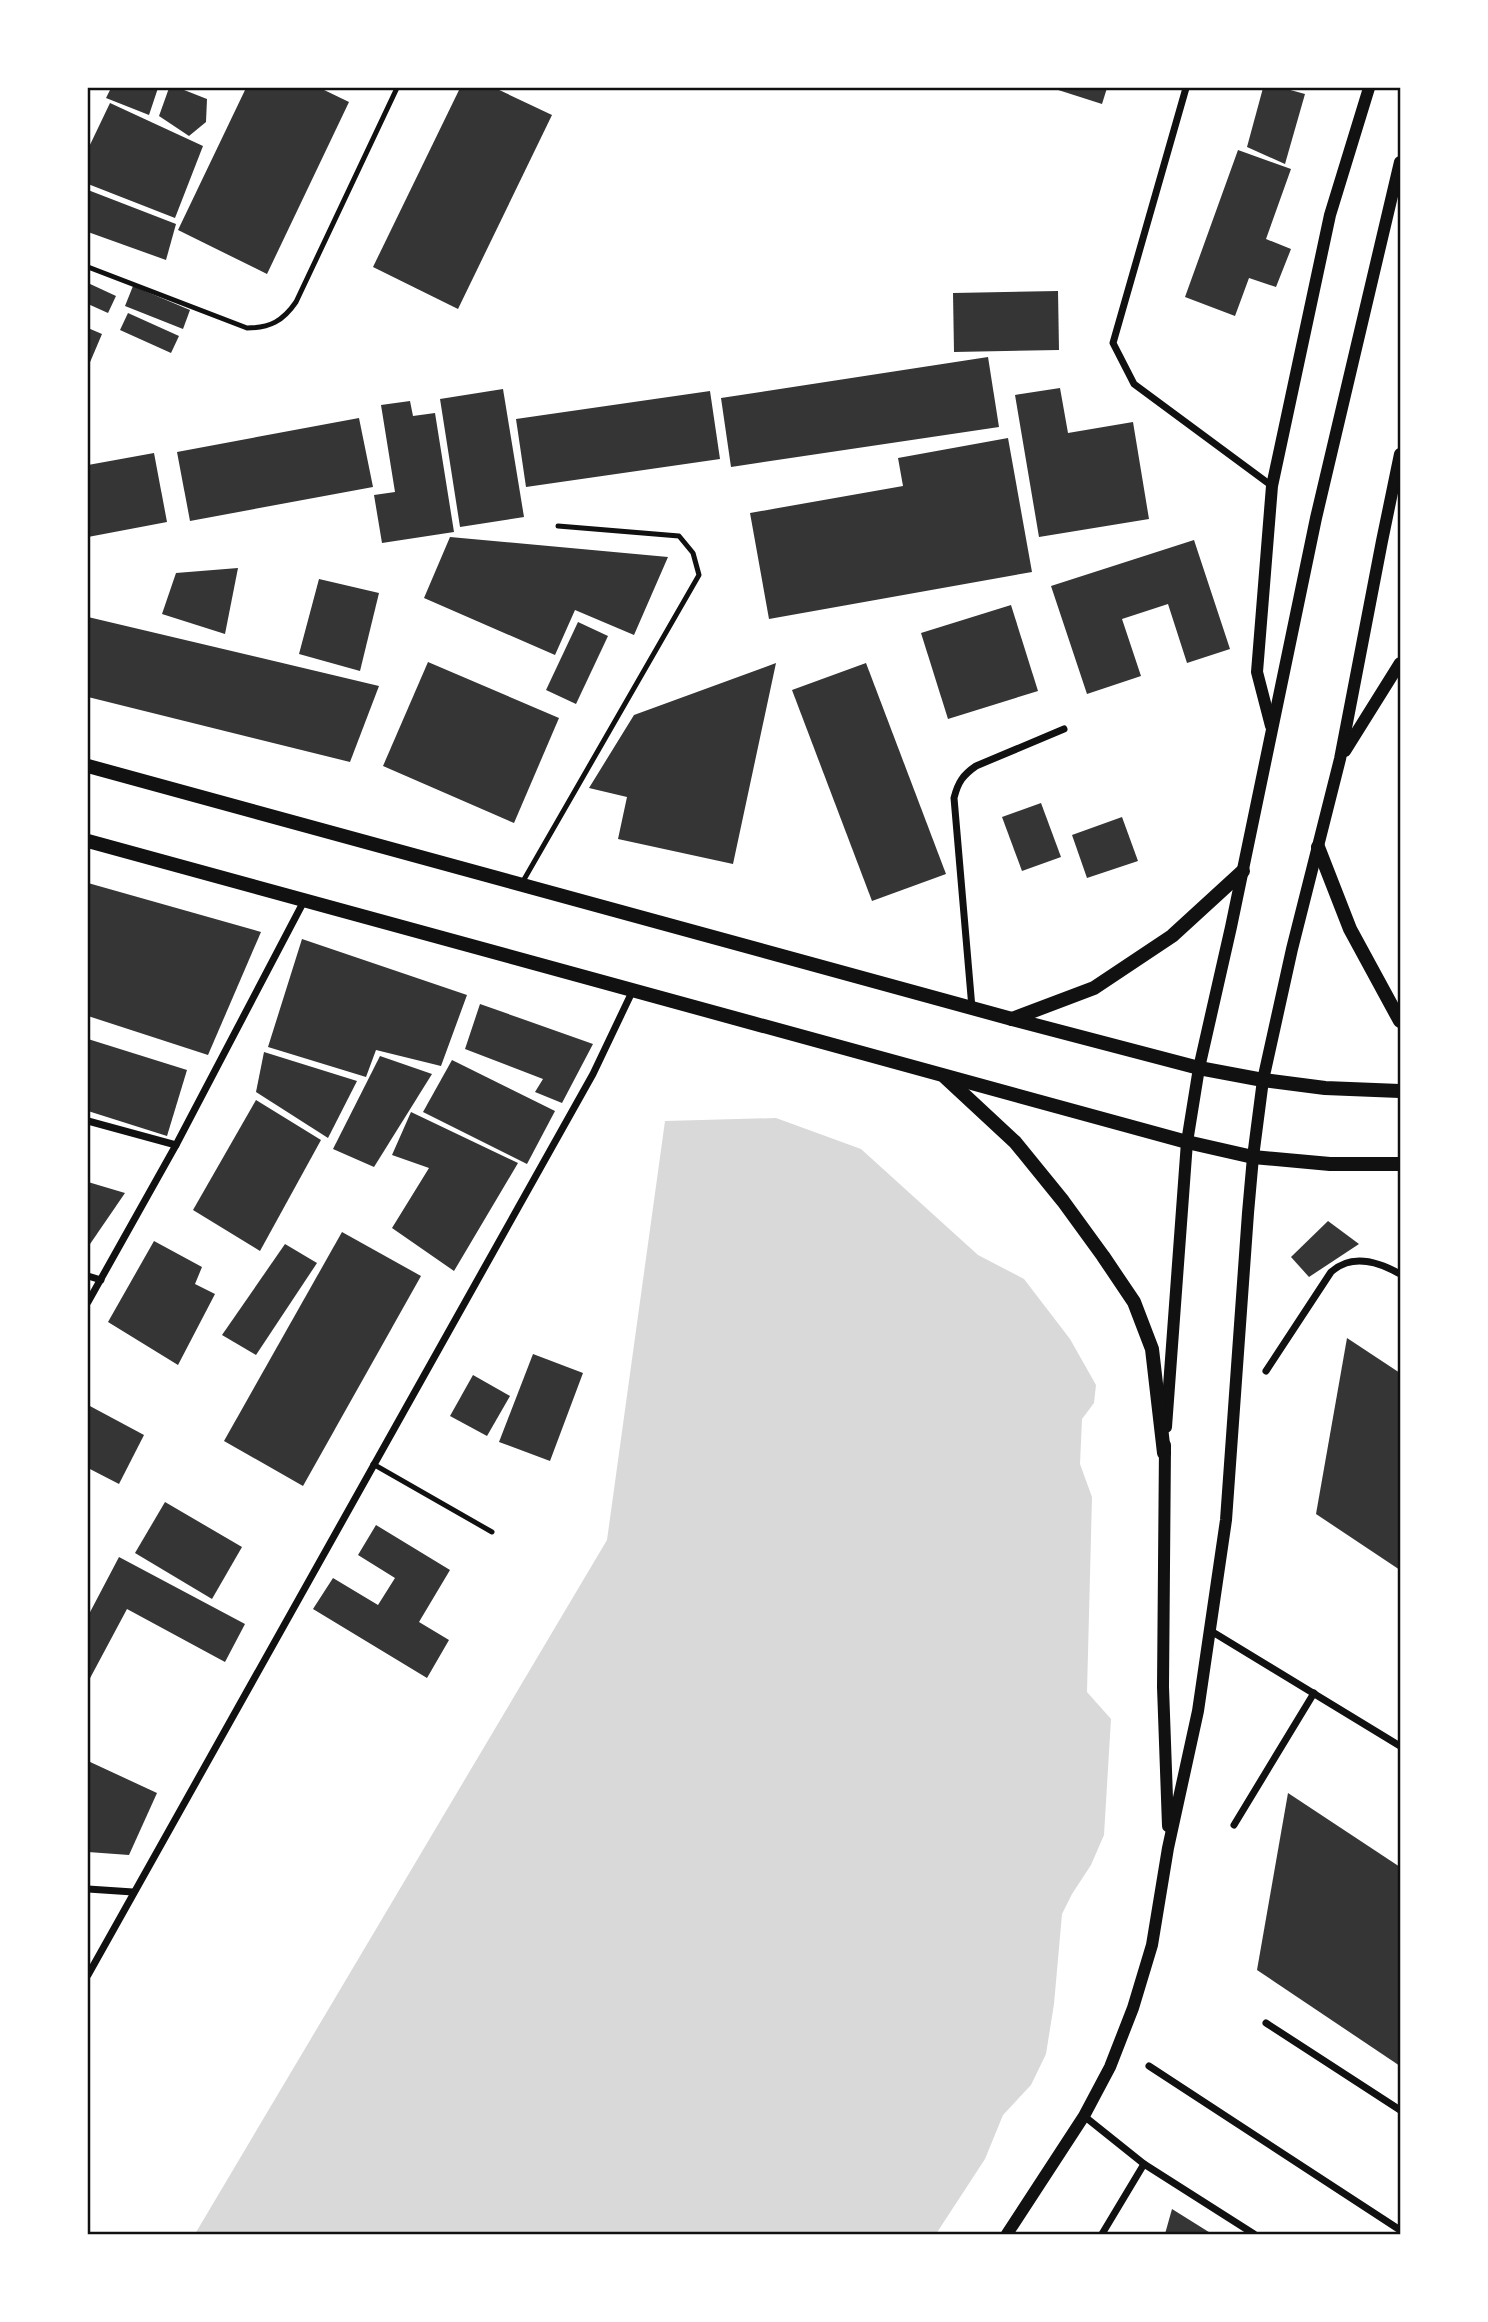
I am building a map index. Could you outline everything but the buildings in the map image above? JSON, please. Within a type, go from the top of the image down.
[{"type":"main road","points":[[88,766],[521,886],[1199,1068],[1325,1088],[1401,1091]]},
{"type":"main road","points":[[88,841],[1187,1142],[1252,1157],[1330,1164],[1401,1164]]},
{"type":"main road","points":[[1318,846],[1350,929],[1401,1021]]},
{"type":"main road","points":[[1012,1019],[1094,988],[1172,936],[1243,871]]},
{"type":"main road","points":[[942,1074],[1015,1142],[1063,1201],[1134,1302],[1152,1349],[1164,1453]]},
{"type":"street","points":[[1186,88],[1113,344],[1134,384],[1272,486]]},
{"type":"street","points":[[1272,729],[1257,672],[1272,486],[1330,215],[1369,88]]},
{"type":"street","points":[[1168,1847],[1163,1687],[1164,1453],[1187,1142],[1199,1068],[1316,518],[1401,162]]},
{"type":"street","points":[[1007,2235],[1084,2116],[1110,2067],[1133,2008],[1152,1945],[1168,1847],[1198,1711],[1226,1520],[1252,1157],[1263,1080],[1292,949],[1340,759],[1401,454]]},
{"type":"street","points":[[1340,759],[1401,663]]},
{"type":"street","points":[[972,1008],[954,797],[958,783],[965,773],[976,766],[1064,729]]},
{"type":"street","points":[[88,1303],[176,1145],[304,901]]},
{"type":"street","points":[[88,1975],[593,1074],[633,990]]},
{"type":"street","points":[[88,1121],[176,1145]]},
{"type":"street","points":[[1266,1371],[1337,1266],[1360,1260],[1385,1265],[1401,1275]]},
{"type":"street","points":[[88,1276],[101,1280]]},
{"type":"street","points":[[1211,1631],[1401,1746]]},
{"type":"street","points":[[1234,1825],[1314,1693]]},
{"type":"street","points":[[88,1889],[133,1892]]},
{"type":"street","points":[[1266,2023],[1401,2110]]},
{"type":"street","points":[[1149,2066],[1401,2230]]},
{"type":"street","points":[[1084,2116],[1144,2164],[1254,2235]]},
{"type":"street","points":[[1102,2235],[1144,2164]]},
{"type":"lane","points":[[88,267],[247,328],[262,328],[277,323],[288,314],[296,302],[397,88]]},
{"type":"lane","points":[[521,886],[699,575],[693,553],[679,536],[558,526]]},
{"type":"lane","points":[[373,1464],[492,1532]]},
{"type":"shaded area","points":[[776,1118],[861,1149],[978,1255],[1024,1279],[1070,1339],[1096,1385],[1094,1403],[1082,1419],[1080,1464],[1092,1497],[1087,1692],[1111,1719],[1104,1835],[1091,1865],[1062,1914],[1054,2004],[1046,2054],[1031,2085],[1003,2115],[985,2159],[936,2234],[195,2234],[607,1540],[665,1121]]}]
